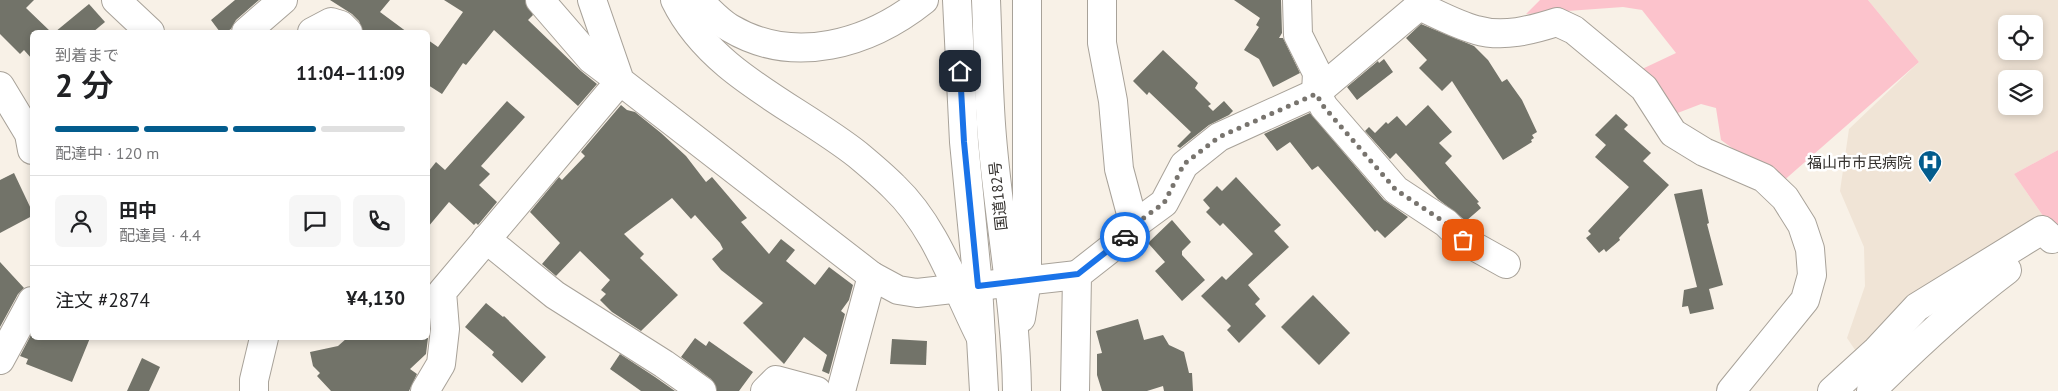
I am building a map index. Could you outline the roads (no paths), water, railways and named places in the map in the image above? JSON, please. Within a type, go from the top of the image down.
[{"type":"main road","points":[[116,0],[148,30]]},
{"type":"main road","points":[[261,28],[283,0]]},
{"type":"main road","points":[[540,0],[591,60],[872,276],[898,290],[918,293],[1078,274],[1128,235],[1134,225],[1164,203],[1184,164],[1219,137],[1316,94],[1419,6],[1477,30],[1503,33],[1528,31],[1557,22],[1574,30],[1644,88],[1673,132],[1704,152],[1764,178],[1785,198],[1802,225],[1810,249],[1812,275],[1805,300],[1731,391]]},
{"type":"main road","points":[[592,0],[620,81]]},
{"type":"main road","points":[[675,0],[681,14],[716,55],[748,80],[858,154],[896,189],[916,213],[967,288]]},
{"type":"main road","points":[[698,0],[729,28],[760,40],[792,48],[826,47],[855,39],[887,26],[924,0]]},
{"type":"main road","name":"国道182号","points":[[957,0],[964,142],[967,288],[981,338],[984,391]]},
{"type":"main road","name":"国道182号","points":[[986,0],[992,136],[1018,281],[1017,391]]},
{"type":"main road","points":[[1018,281],[1027,0]]},
{"type":"main road","points":[[1102,0],[1102,43],[1113,101],[1119,169],[1134,225]]},
{"type":"main road","points":[[1297,0],[1298,36],[1317,73],[1316,94],[1324,107],[1396,190],[1446,223],[1463,240],[1506,264]]},
{"type":"main road","points":[[316,30],[331,22],[341,25],[346,30]]},
{"type":"main road","points":[[424,391],[441,364],[446,329],[435,291],[486,239],[620,81]]},
{"type":"main road","points":[[0,86],[29,134],[30,139]]},
{"type":"main road","points":[[1832,391],[1877,350],[1917,307],[2042,230],[2055,238],[1977,293],[1905,357],[1871,391]]},
{"type":"main road","points":[[486,239],[555,295],[664,364],[702,391]]},
{"type":"main road","points":[[1075,391],[1078,274]]},
{"type":"main road","points":[[841,391],[872,276]]},
{"type":"main road","points":[[0,360],[30,305]]},
{"type":"main road","points":[[254,391],[254,380],[264,340]]},
{"type":"main road","points":[[765,391],[776,380],[817,391]]},
{"type":"place","name":"福山市市民病院","points":[[1930,183]]}]
